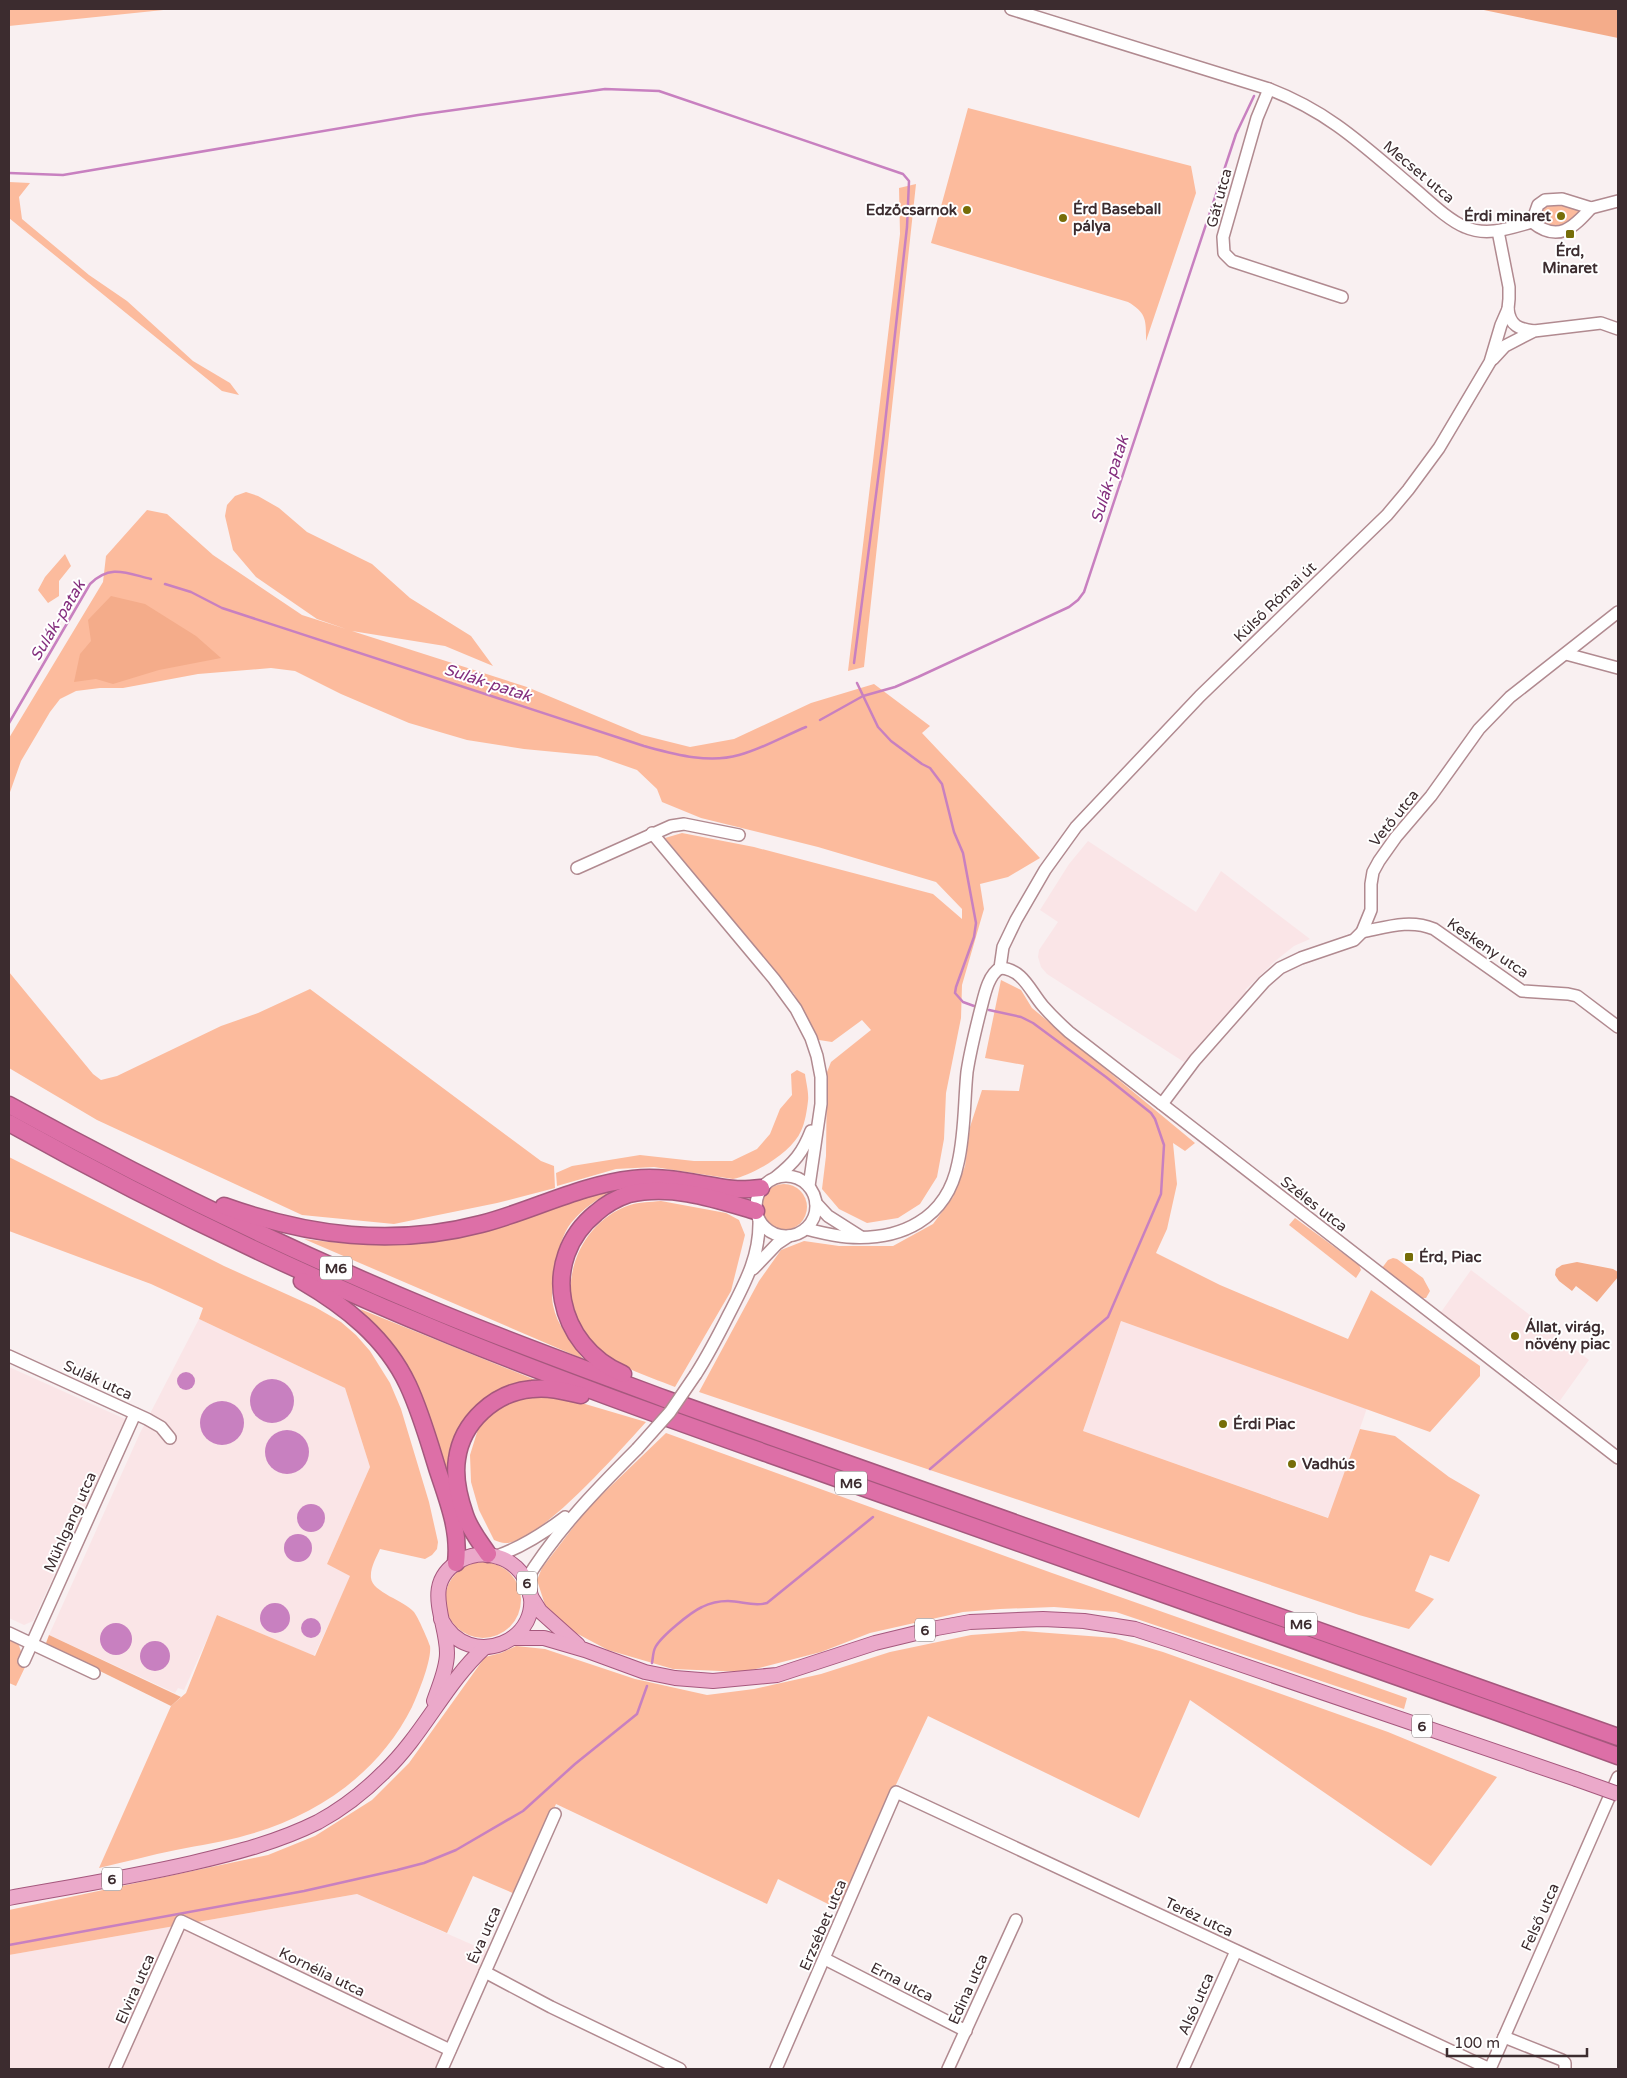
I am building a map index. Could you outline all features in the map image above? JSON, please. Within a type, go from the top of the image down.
[{"type":"highway","name":"M6","points":[[9,1105],[115,1162],[224,1216],[403,1297],[516,1343],[665,1399],[1618,1737]]},
{"type":"highway","name":"M6","points":[[9,1124],[213,1229],[394,1312],[507,1358],[650,1412],[1618,1756]]},
{"type":"highway","points":[[115,1162],[152,1172],[221,1205],[260,1219],[298,1228],[352,1236],[400,1236],[454,1230],[481,1224],[579,1190],[633,1179],[665,1178],[737,1190],[761,1188]]},
{"type":"highway","points":[[665,1399],[641,1382],[599,1361],[591,1355],[574,1333],[564,1309],[561,1292],[564,1263],[570,1246],[579,1231],[598,1211],[620,1197],[637,1193],[668,1190],[728,1202],[757,1216]]},
{"type":"highway","points":[[213,1229],[328,1296],[354,1316],[384,1347],[407,1383],[423,1422],[456,1533],[456,1563]]},
{"type":"highway","points":[[493,1555],[472,1529],[465,1516],[457,1484],[457,1459],[459,1451],[467,1432],[480,1413],[502,1398],[523,1390],[542,1388],[567,1392],[650,1412]]},
{"type":"main road","points":[[456,1563],[471,1556],[493,1555]]},
{"type":"main road","name":"6","points":[[9,1898],[148,1873],[214,1858],[289,1835],[331,1815],[365,1790],[401,1754],[461,1672],[484,1648],[496,1646],[513,1638],[521,1629],[527,1619],[530,1607],[530,1595],[526,1580],[514,1565],[493,1555]]},
{"type":"main road","name":"6","points":[[427,1718],[441,1682],[447,1655],[437,1605],[438,1592],[443,1579],[456,1563]]},
{"type":"main road","name":"6","points":[[530,1595],[540,1612],[585,1650]]},
{"type":"main road","points":[[441,1619],[445,1627],[458,1640],[474,1647],[484,1648]]},
{"type":"main road","name":"6","points":[[513,1638],[544,1638],[661,1676],[694,1680],[733,1680],[777,1675],[875,1643],[970,1622],[1043,1619],[1110,1624],[1172,1641],[1618,1794]]},
{"type":"street","name":"Mecset utca","points":[[1012,9],[1269,89],[1317,111],[1348,132],[1438,208],[1465,227],[1481,231],[1498,231],[1532,222]]},
{"type":"street","name":"Gát utca","points":[[1269,89],[1256,118],[1223,237],[1224,253],[1232,261],[1342,297]]},
{"type":"street","points":[[1591,208],[1579,221],[1568,229],[1555,233],[1542,231],[1532,222],[1538,205],[1545,200],[1562,199],[1591,208],[1618,201]]},
{"type":"street","name":"Külső Római út","points":[[806,1229],[848,1237],[877,1237],[907,1230],[929,1216],[947,1194],[954,1179],[960,1152],[968,1069],[976,1027],[991,979],[995,971],[1000,968],[1003,947],[1016,920],[1045,870],[1076,827],[1200,696],[1387,515],[1439,448],[1490,362],[1508,309],[1509,286],[1498,231]]},
{"type":"street","points":[[1508,309],[1509,319],[1514,325],[1522,329],[1534,331],[1601,323],[1616,325]]},
{"type":"street","points":[[1490,362],[1505,346],[1534,331]]},
{"type":"street","name":"Vető utca","points":[[1362,932],[1371,910],[1373,872],[1387,849],[1431,796],[1459,755],[1493,713],[1618,612]]},
{"type":"street","points":[[1566,654],[1618,668]]},
{"type":"street","points":[[578,868],[671,826],[684,824],[739,836]]},
{"type":"street","points":[[526,1580],[552,1541],[581,1505],[637,1449],[670,1412],[696,1374],[750,1272],[758,1243],[757,1196],[761,1188],[793,1164],[806,1145],[821,1104],[817,1056],[811,1038],[796,1009],[774,979],[652,833]]},
{"type":"street","name":"Keskeny utca","points":[[1362,932],[1402,924],[1424,925],[1434,929],[1522,991],[1577,996],[1618,1027]]},
{"type":"street","points":[[1162,1104],[1195,1060],[1269,977],[1280,968],[1301,958],[1354,940],[1362,932]]},
{"type":"street","name":"Széles utca","points":[[1000,968],[1009,968],[1017,973],[1043,1006],[1069,1032],[1618,1458]]},
{"type":"street","points":[[809,1186],[817,1118]]},
{"type":"street","points":[[750,1272],[777,1244],[789,1236],[806,1229],[815,1213],[814,1194],[809,1186],[793,1176],[775,1177]]},
{"type":"street","points":[[816,1204],[828,1216],[861,1237]]},
{"type":"street","points":[[757,1216],[771,1233],[779,1236],[789,1236]]},
{"type":"street","name":"Sulák utca","points":[[9,1356],[161,1427],[170,1438]]},
{"type":"street","name":"Mühlgang utca","points":[[24,1661],[135,1414]]},
{"type":"street","points":[[493,1555],[514,1550],[548,1530],[581,1505]]},
{"type":"street","points":[[9,1633],[94,1673]]},
{"type":"street","name":"Felső utca","points":[[1490,2069],[1618,1777]]},
{"type":"street","name":"Teréz utca","points":[[896,1792],[1490,2069]]},
{"type":"street","name":"Erzsébet utca","points":[[776,2069],[896,1792]]},
{"type":"street","name":"Éva utca","points":[[442,2069],[555,1814]]},
{"type":"street","name":"Edina utca","points":[[948,2069],[1016,1920]]},
{"type":"street","name":"Kornélia utca","points":[[181,1921],[450,2050]]},
{"type":"street","name":"Elvira utca","points":[[115,2069],[181,1921]]},
{"type":"street","name":"Alsó utca","points":[[1183,2069],[1236,1951]]},
{"type":"street","name":"Erna utca","points":[[825,1959],[966,2031]]},
{"type":"street","points":[[484,1972],[551,2007],[680,2069]]},
{"type":"street","points":[[1504,2037],[1562,2060],[1565,2063],[1565,2069]]},
{"type":"shaded area","points":[[9,9],[173,9],[9,26]]},
{"type":"shaded area","points":[[1479,9],[1618,9],[1618,38]]},
{"type":"shaded area","name":"Érd Baseball pálya","points":[[968,108],[1191,166],[1196,193],[1146,341],[1144,318],[1139,310],[1128,302],[931,243]]},
{"type":"shaded area","points":[[9,182],[30,183],[19,197],[22,219],[89,275],[127,301],[193,361],[230,383],[239,395],[222,391],[9,218]]},
{"type":"shaded area","points":[[916,184],[864,667],[848,671],[900,234],[899,188]]},
{"type":"shaded area","points":[[1555,202],[1581,210],[1571,220],[1560,226],[1554,227],[1542,224],[1537,219],[1540,212],[1549,204]]},
{"type":"shaded area","points":[[246,492],[258,496],[279,508],[307,532],[372,564],[410,598],[471,636],[493,666],[445,646],[352,631],[527,687],[642,735],[690,747],[734,739],[811,703],[874,684],[930,726],[922,733],[1040,858],[1008,877],[980,884],[984,909],[962,985],[961,1018],[946,1093],[944,1139],[937,1177],[920,1204],[898,1218],[867,1223],[839,1209],[822,1189],[826,1156],[827,1072],[831,1062],[871,1030],[862,1020],[832,1042],[819,1040],[794,994],[665,838],[682,833],[754,847],[933,894],[962,919],[962,909],[936,882],[818,847],[701,818],[662,802],[657,789],[637,770],[597,756],[524,749],[467,740],[409,723],[341,694],[295,671],[271,668],[198,674],[123,688],[76,691],[60,699],[50,712],[21,761],[9,795],[9,738],[103,582],[106,556],[147,510],[167,514],[213,555],[302,615],[346,629],[317,619],[256,577],[233,550],[225,516],[227,505],[235,496]]},
{"type":"shaded area","points":[[65,554],[71,566],[59,581],[59,596],[48,603],[38,590],[45,577]]},
{"type":"shaded area","points":[[111,596],[145,604],[196,636],[221,658],[159,670],[113,684],[96,679],[74,682],[80,654],[91,641],[88,620]]},
{"type":"shaded area","points":[[1088,841],[1196,912],[1221,871],[1310,939],[1294,946],[1245,990],[1249,993],[1218,1023],[1184,1062],[1047,974],[1041,967],[1038,957],[1039,950],[1058,922],[1040,910],[1069,864]]},
{"type":"shaded area","points":[[9,972],[93,1074],[101,1080],[117,1076],[221,1026],[258,1013],[310,989],[541,1161],[554,1166],[555,1188],[497,1203],[394,1224],[302,1215],[97,1120],[9,1068]]},
{"type":"shaded area","points":[[1001,980],[1021,990],[1032,1008],[1195,1143],[1185,1151],[1173,1143],[1177,1184],[1167,1229],[1156,1253],[1220,1285],[1348,1339],[1371,1290],[1480,1366],[1480,1376],[1430,1432],[1121,1321],[1083,1431],[1328,1518],[1360,1429],[1395,1436],[1449,1477],[1480,1495],[1449,1562],[1430,1555],[1415,1591],[1434,1599],[1409,1629],[1359,1615],[699,1392],[759,1281],[781,1250],[804,1241],[839,1246],[893,1246],[933,1224],[953,1197],[965,1166],[970,1127],[982,1090],[1019,1091],[1024,1065],[985,1058]]},
{"type":"shaded area","points":[[797,1070],[805,1074],[808,1095],[806,1116],[801,1131],[790,1147],[772,1161],[751,1173],[733,1179],[654,1167],[616,1169],[557,1186],[556,1173],[572,1166],[640,1155],[694,1161],[732,1161],[757,1149],[770,1134],[780,1109],[792,1095],[791,1074]]},
{"type":"shaded area","points":[[9,1157],[224,1266],[315,1307],[341,1322],[370,1351],[390,1383],[401,1409],[429,1502],[438,1542],[437,1549],[425,1559],[380,1549],[372,1567],[371,1578],[377,1588],[410,1608],[416,1615],[430,1646],[427,1668],[412,1707],[398,1731],[364,1771],[321,1804],[273,1827],[230,1840],[99,1868],[171,1706],[186,1693],[217,1615],[315,1656],[350,1576],[327,1564],[370,1467],[345,1388],[199,1319],[203,1308],[151,1284],[9,1231]]},
{"type":"shaded area","points":[[784,1184],[797,1188],[803,1194],[807,1207],[803,1220],[797,1226],[784,1230],[771,1226],[765,1220],[761,1207],[765,1194],[771,1188]]},
{"type":"shaded area","points":[[614,1189],[586,1208],[571,1223],[562,1240],[556,1262],[552,1286],[555,1313],[565,1334],[583,1359],[304,1239],[338,1243],[373,1244],[407,1244],[441,1240],[486,1230]]},
{"type":"shaded area","points":[[661,1201],[726,1213],[739,1220],[745,1235],[731,1291],[675,1387],[619,1364],[600,1350],[591,1342],[579,1324],[572,1305],[571,1284],[574,1264],[583,1245],[595,1228],[611,1214],[630,1205]]},
{"type":"shaded area","points":[[1295,1218],[1359,1265],[1361,1270],[1356,1278],[1289,1225]]},
{"type":"shaded area","points":[[1393,1258],[1423,1278],[1430,1291],[1426,1298],[1419,1298],[1382,1268],[1388,1260]]},
{"type":"shaded area","points":[[1577,1262],[1613,1269],[1618,1272],[1618,1277],[1597,1302],[1576,1286],[1572,1291],[1559,1281],[1555,1275],[1556,1269],[1562,1265]]},
{"type":"shaded area","name":"Állat, virág, növény piac","points":[[1471,1270],[1589,1360],[1559,1402],[1441,1312]]},
{"type":"shaded area","points":[[360,1309],[538,1381],[509,1386],[487,1398],[468,1414],[457,1434],[452,1489],[403,1362]]},
{"type":"shaded area","points":[[199,1319],[345,1388],[370,1467],[327,1564],[351,1576],[314,1656],[218,1615],[184,1690],[178,1688],[175,1693],[49,1635],[140,1433]]},
{"type":"shaded area","name":"Érdi Piac","points":[[1121,1321],[1367,1408],[1329,1518],[1083,1431]]},
{"type":"shaded area","points":[[9,1367],[125,1419],[33,1621],[24,1625],[9,1618]]},
{"type":"shaded area","points":[[186,1372],[192,1375],[195,1381],[192,1387],[186,1390],[180,1387],[177,1381],[180,1375]]},
{"type":"shaded area","points":[[272,1379],[284,1383],[290,1389],[294,1401],[290,1413],[284,1419],[272,1423],[260,1419],[254,1413],[250,1401],[254,1389],[260,1383]]},
{"type":"shaded area","points":[[546,1397],[575,1401],[646,1422],[579,1493],[538,1529],[520,1539],[505,1543],[494,1540],[479,1510],[471,1482],[470,1455],[479,1426],[498,1408],[522,1398]]},
{"type":"shaded area","points":[[222,1401],[234,1405],[240,1411],[244,1423],[240,1435],[234,1441],[222,1445],[210,1441],[204,1435],[200,1423],[204,1411],[210,1405]]},
{"type":"shaded area","points":[[287,1430],[299,1434],[305,1440],[309,1452],[305,1464],[299,1470],[287,1474],[275,1470],[269,1464],[265,1452],[269,1440],[275,1434]]},
{"type":"shaded area","points":[[666,1433],[1052,1573],[1407,1698],[1404,1709],[1116,1612],[1054,1607],[963,1612],[870,1633],[821,1652],[744,1672],[673,1669],[608,1650],[574,1632],[545,1605],[537,1580],[542,1568],[588,1508]]},
{"type":"shaded area","points":[[311,1504],[321,1508],[325,1518],[321,1528],[311,1532],[301,1528],[297,1518],[301,1508]]},
{"type":"shaded area","points":[[298,1534],[308,1538],[312,1548],[308,1558],[298,1562],[288,1558],[284,1548],[288,1538]]},
{"type":"shaded area","points":[[476,1562],[490,1562],[504,1568],[515,1579],[521,1593],[518,1615],[510,1627],[490,1638],[476,1638],[462,1632],[451,1621],[445,1607],[445,1593],[451,1579],[462,1568]]},
{"type":"shaded area","points":[[275,1603],[281,1604],[289,1612],[289,1624],[281,1632],[275,1633],[269,1632],[261,1624],[260,1618],[261,1612],[269,1604]]},
{"type":"shaded area","points":[[307,1618],[315,1618],[321,1624],[321,1632],[315,1638],[307,1638],[301,1632],[301,1624]]},
{"type":"shaded area","points":[[116,1623],[128,1627],[132,1639],[128,1651],[116,1655],[104,1651],[100,1639],[104,1627]]},
{"type":"shaded area","points":[[1023,1631],[1115,1638],[1163,1652],[1388,1732],[1497,1777],[1431,1866],[1190,1700],[1139,1818],[928,1716],[838,1909],[778,1879],[767,1904],[556,1804],[515,1894],[473,1876],[447,1933],[357,1894],[9,1955],[9,1910],[268,1855],[315,1836],[372,1800],[409,1763],[485,1657],[501,1653],[516,1646],[545,1649],[635,1679],[707,1695],[754,1689],[821,1674],[890,1652],[971,1635]]},
{"type":"shaded area","points":[[49,1635],[181,1697],[171,1706],[51,1647],[46,1643]]},
{"type":"shaded area","points":[[9,1638],[18,1643],[27,1663],[16,1686],[9,1683]]},
{"type":"shaded area","points":[[155,1641],[166,1645],[170,1656],[166,1667],[155,1671],[144,1667],[140,1656],[144,1645]]},
{"type":"shaded area","points":[[357,1894],[489,1952],[437,2069],[9,2069],[9,1955]]},
{"type":"waterway","points":[[9,173],[63,175],[418,115],[605,89],[659,91],[903,174],[909,181],[907,227],[883,441],[854,663]]},
{"type":"waterway","name":"Sulák-patak","points":[[820,720],[863,696],[895,687],[1069,607],[1084,592],[1236,134],[1254,96]]},
{"type":"waterway","name":"Sulák-patak","points":[[9,723],[90,584],[97,578],[111,572],[126,573],[151,579]]},
{"type":"waterway","name":"Sulák-patak","points":[[165,584],[191,592],[222,608],[644,746],[679,755],[715,759],[727,758],[765,746],[806,727]]},
{"type":"waterway","points":[[857,683],[878,727],[891,741],[930,768],[942,784],[954,832],[963,853],[976,923],[974,937],[955,993],[963,1002],[974,1006]]},
{"type":"waterway","points":[[930,1469],[1108,1317],[1161,1194],[1164,1145],[1151,1113],[1033,1023],[1021,1017],[989,1010]]},
{"type":"waterway","points":[[652,1663],[654,1650],[658,1643],[676,1625],[697,1610],[708,1604],[722,1601],[767,1603],[873,1517]]},
{"type":"waterway","points":[[9,1945],[304,1891],[424,1863],[456,1850],[523,1811],[575,1764],[637,1714],[647,1686]]},
{"type":"place","name":"Edzőcsarnok","points":[[967,210]]},
{"type":"place","name":"Érdi minaret","points":[[1561,216]]},
{"type":"place","name":"Érd Baseball pálya","points":[[1063,218]]},
{"type":"place","name":"Érd, Minaret","points":[[1570,234]]},
{"type":"place","name":"Érd, Piac","points":[[1409,1257]]},
{"type":"place","name":"Állat, virág, növény piac","points":[[1515,1336]]},
{"type":"place","name":"Érdi Piac","points":[[1223,1424]]},
{"type":"place","name":"Vadhús","points":[[1292,1464]]}]
